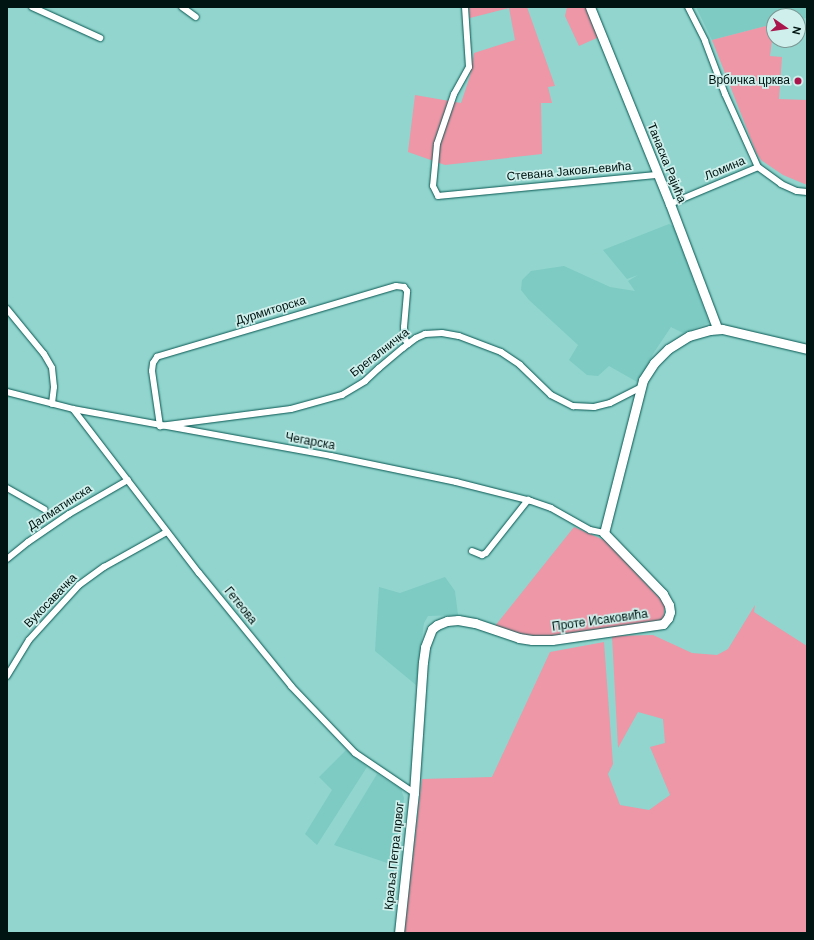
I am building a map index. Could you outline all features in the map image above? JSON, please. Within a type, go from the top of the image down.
[{"type":"street","points":[[32,7],[100,38]]},
{"type":"street","points":[[182,7],[196,17]]},
{"type":"street","name":"Стевана Јаковљевића","points":[[465,7],[469,67],[454,94],[439,138],[433,186],[438,196],[658,175]]},
{"type":"street","name":"Танаска Рајића","points":[[590,7],[670,204],[717,328]]},
{"type":"street","points":[[688,7],[705,41],[725,94],[758,167]]},
{"type":"street","name":"Ломина","points":[[670,204],[758,167],[781,184],[797,191],[807,192]]},
{"type":"street","name":"Дурмиторска","points":[[160,426],[152,371],[153,363],[157,357],[396,286],[404,286],[407,291],[404,327],[405,338],[408,344]]},
{"type":"street","points":[[7,309],[44,354],[52,368],[54,388],[52,404]]},
{"type":"street","points":[[604,533],[640,388],[648,371],[668,349],[689,336],[717,328],[807,350]]},
{"type":"street","name":"Брегалничка","points":[[160,426],[291,409],[342,395],[365,381],[408,344],[425,334],[442,333],[459,336],[501,352],[520,365],[551,395],[572,406],[594,407],[610,403],[640,388]]},
{"type":"street","name":"Чегарска","points":[[7,392],[73,410],[406,471],[528,500],[551,508],[590,530],[604,533]]},
{"type":"street","name":"Гетеова","points":[[73,410],[167,532],[286,681],[355,753],[414,793]]},
{"type":"street","name":"Далматинска","points":[[7,559],[28,542],[69,514],[128,480]]},
{"type":"street","points":[[7,488],[44,509]]},
{"type":"street","points":[[472,551],[482,555],[486,553],[528,500]]},
{"type":"street","name":"Вукосавачка","points":[[7,676],[29,640],[79,585],[104,568],[167,532]]},
{"type":"street","name":"Проте Исаковића","points":[[414,782],[425,647],[428,636],[437,625],[447,621],[458,620],[475,623],[519,638],[552,640],[660,625],[668,618],[669,605],[663,594],[604,533]]},
{"type":"street","name":"Краља Петра првог","points":[[399,933],[414,782]]},
{"type":"shaded area","points":[[469,7],[527,7],[555,86],[548,87],[552,103],[541,103],[542,154],[445,165],[408,152],[415,95],[461,103],[470,76],[474,53],[515,40],[509,8],[470,18]]},
{"type":"shaded area","points":[[567,7],[587,7],[599,37],[579,46],[565,16]]},
{"type":"shaded area","points":[[696,7],[807,7],[806,18],[806,8],[766,8],[766,26],[712,40]]},
{"type":"shaded area","points":[[766,26],[766,48],[771,48],[770,56],[782,57],[779,99],[807,100],[807,185],[783,175],[761,160],[756,152],[712,40]]},
{"type":"shaded area","points":[[669,224],[673,226],[709,323],[683,333],[671,327],[653,354],[639,383],[609,366],[598,376],[587,375],[569,360],[578,345],[529,300],[521,290],[522,280],[531,271],[564,266],[610,287],[635,291],[628,281],[638,275],[627,279],[603,250]]},
{"type":"shaded area","points":[[574,527],[606,541],[665,604],[663,620],[552,638],[523,635],[495,626]]},
{"type":"shaded area","points":[[445,577],[455,591],[458,615],[428,616],[424,623],[416,685],[375,651],[379,587],[400,593]]},
{"type":"shaded area","points":[[755,605],[754,612],[807,646],[807,933],[404,933],[422,779],[492,777],[550,652],[604,642],[613,764],[608,774],[620,805],[649,810],[670,795],[650,747],[665,743],[663,719],[638,712],[618,748],[612,636],[653,635],[692,653],[717,655],[728,649]]},
{"type":"shaded area","points":[[346,750],[367,767],[317,845],[305,834],[332,790],[319,777]]},
{"type":"shaded area","points":[[377,774],[401,789],[404,798],[396,866],[334,845]]},
{"type":"place","name":"Врбичка црква","points":[[798,81]]}]
